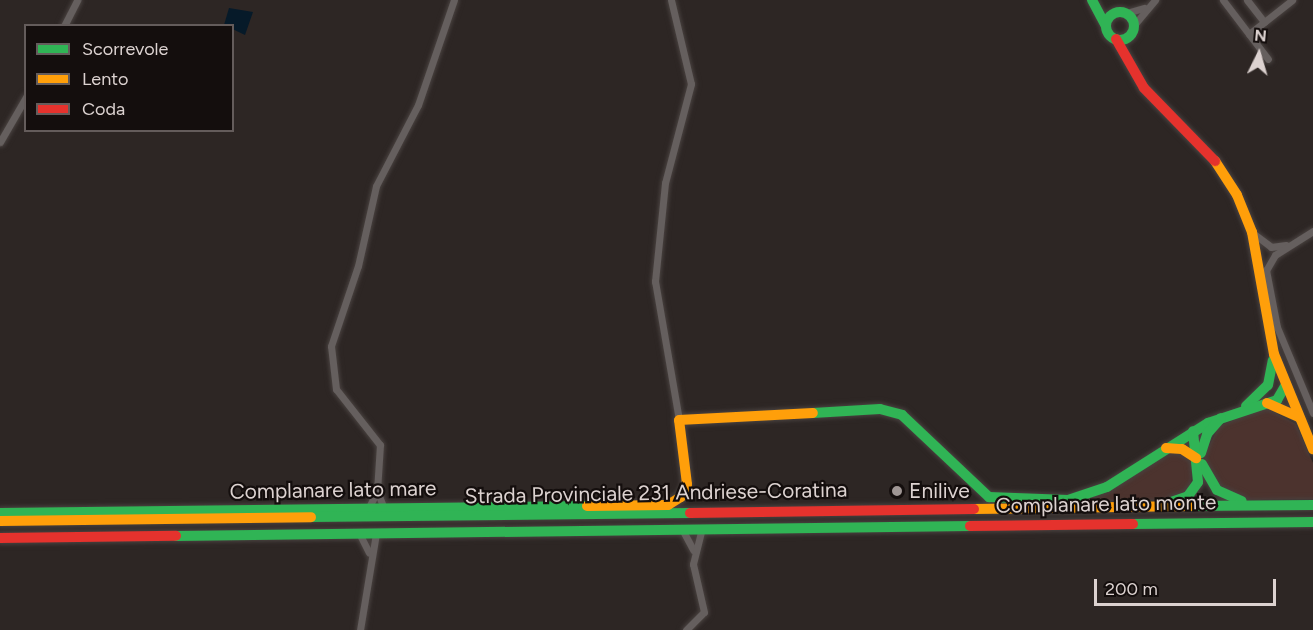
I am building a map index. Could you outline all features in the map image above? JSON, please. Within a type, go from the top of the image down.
[{"type":"main road","points":[[1095,3],[1121,13],[1134,25],[1129,37],[1128,55]]},
{"type":"main road","points":[[1095,3],[1106,26],[1128,55],[1144,88],[1217,162],[1252,232],[1274,354],[1285,386],[1313,449]]},
{"type":"main road","points":[[1106,26],[1121,13]]},
{"type":"main road","points":[[1116,39],[1129,37]]},
{"type":"main road","points":[[1244,408],[1268,385],[1274,354]]},
{"type":"main road","points":[[1268,385],[1285,386]]},
{"type":"main road","points":[[680,420],[893,410],[979,491],[1001,501],[1088,495],[1193,431],[1244,408],[1279,398],[1285,386]]},
{"type":"main road","points":[[1267,403],[1299,417]]},
{"type":"main road","points":[[1102,508],[1183,499],[1198,482],[1199,455],[1208,432],[1221,418]]},
{"type":"main road","name":"Complanare lato mare","points":[[0,513],[669,504],[681,497],[687,484],[680,420]]},
{"type":"main road","points":[[1193,431],[1207,477],[1228,498],[1301,505]]},
{"type":"main road","points":[[1166,448],[1182,448],[1199,455]]},
{"type":"main road","name":"Strada Provinciale 231 Andriese-Coratina","points":[[0,521],[1313,505]]},
{"type":"main road","name":"Strada Provinciale 231 Andriese-Coratina","points":[[0,530],[1313,513]]},
{"type":"main road","name":"Complanare lato monte","points":[[0,538],[1313,522]]},
{"type":"street","points":[[65,24],[77,0]]},
{"type":"street","points":[[384,508],[377,491],[378,441],[336,389],[331,346],[358,266],[376,186],[418,105],[454,0]]},
{"type":"street","points":[[671,0],[692,84],[664,183],[655,281],[680,420]]},
{"type":"street","points":[[1134,25],[1144,8],[1155,0]]},
{"type":"street","points":[[1223,0],[1268,59]]},
{"type":"street","points":[[1247,0],[1264,22]]},
{"type":"street","points":[[1249,34],[1292,0]]},
{"type":"street","points":[[1121,13],[1144,8]]},
{"type":"street","points":[[0,141],[24,100]]},
{"type":"street","points":[[1257,257],[1275,252],[1313,231]]},
{"type":"street","points":[[1252,232],[1275,252]]},
{"type":"street","points":[[1261,281],[1275,252]]},
{"type":"street","points":[[1266,270],[1277,327],[1313,413]]},
{"type":"street","points":[[368,509],[377,491]]},
{"type":"street","points":[[682,529],[693,550],[704,612],[686,630]]},
{"type":"street","points":[[693,550],[702,529]]},
{"type":"street","points":[[359,533],[369,553]]},
{"type":"street","points":[[360,630],[369,553],[376,533]]},
{"type":"shaded area","points":[[1265,407],[1296,424],[1313,463],[1313,499],[1244,500],[1213,482],[1204,456],[1219,426]]},
{"type":"shaded area","points":[[1172,450],[1193,460],[1190,491],[1168,500],[1070,502]]},
{"type":"water","points":[[229,8],[253,12],[245,35],[234,30],[234,24],[224,24]]},
{"type":"traffic: fast","points":[[1092,0],[1106,26]]},
{"type":"traffic: fast","points":[[1120,12],[1130,16],[1134,26],[1130,36],[1120,40],[1110,36],[1106,26],[1110,16],[1120,12]]},
{"type":"traffic: fast","points":[[1246,406],[1268,385],[1273,360]]},
{"type":"traffic: fast","points":[[813,413],[880,409],[902,415],[989,497],[1068,500],[1107,487],[1208,423],[1277,400],[1285,386]]},
{"type":"traffic: fast","points":[[1201,453],[1207,434],[1221,418]]},
{"type":"traffic: fast","points":[[1171,502],[1188,496],[1198,482],[1193,431]]},
{"type":"traffic: fast","points":[[1202,464],[1217,490],[1242,501]]},
{"type":"traffic: fast","points":[[1191,506],[1313,505]]},
{"type":"traffic: fast","points":[[0,513],[587,506]]},
{"type":"traffic: fast","points":[[311,517],[690,513]]},
{"type":"traffic: fast","points":[[1133,524],[1313,522]]},
{"type":"traffic: fast","points":[[176,536],[970,526]]},
{"type":"traffic: slow","points":[[1215,161],[1237,195],[1252,232],[1274,354],[1313,449]]},
{"type":"traffic: slow","points":[[1267,403],[1299,417]]},
{"type":"traffic: slow","points":[[587,506],[668,505],[681,497],[687,484],[679,420],[813,413]]},
{"type":"traffic: slow","points":[[1166,448],[1182,449],[1196,458]]},
{"type":"traffic: slow","points":[[974,509],[1191,506]]},
{"type":"traffic: slow","points":[[0,521],[311,517]]},
{"type":"traffic: jam","points":[[1116,39],[1144,88],[1215,161]]},
{"type":"traffic: jam","points":[[690,513],[974,509]]},
{"type":"traffic: jam","points":[[970,526],[1133,524]]},
{"type":"traffic: jam","points":[[0,538],[176,536]]},
{"type":"place","name":"Enilive","points":[[897,491]]}]
